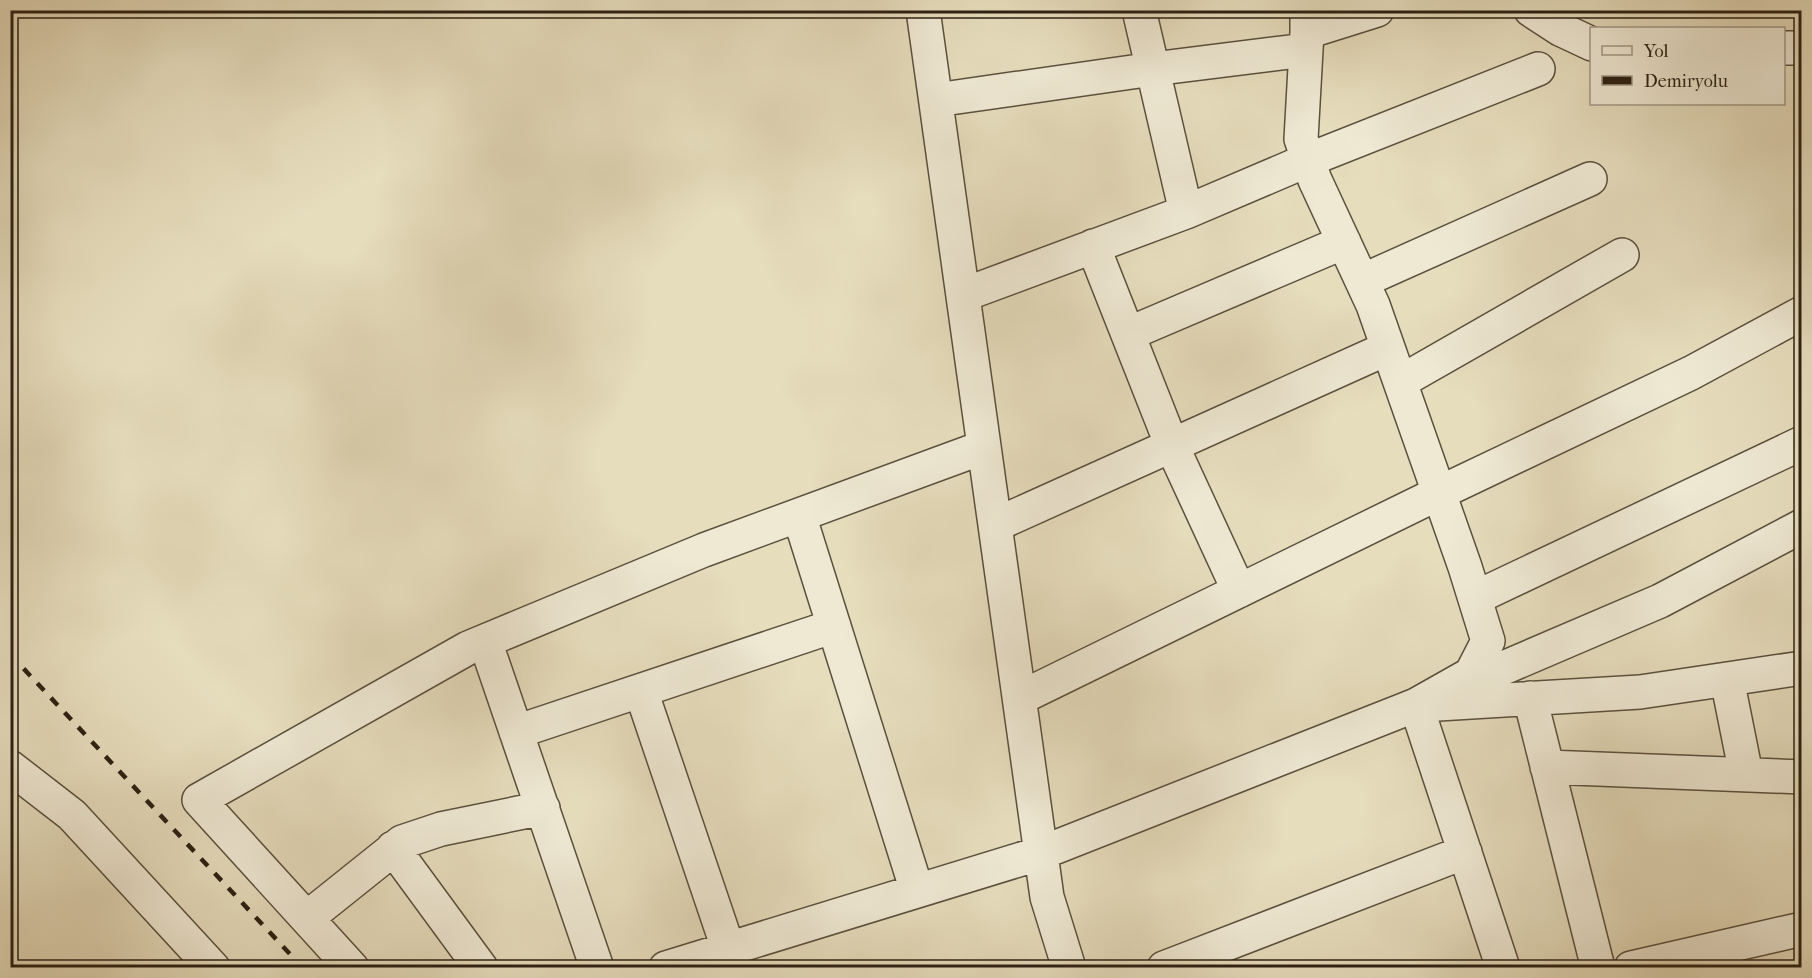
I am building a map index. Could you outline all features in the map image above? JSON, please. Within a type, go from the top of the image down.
[{"type":"street","points":[[923,10],[1047,897],[1069,968]]},
{"type":"street","points":[[1139,10],[1186,212]]},
{"type":"street","points":[[936,100],[1153,69],[1307,31],[1377,10]]},
{"type":"street","points":[[1531,10],[1560,29],[1590,43]]},
{"type":"street","points":[[1307,31],[1301,139],[1315,180],[1373,305],[1488,641],[1471,674],[1416,705]]},
{"type":"street","points":[[1785,48],[1802,48]]},
{"type":"street","points":[[963,295],[1186,212],[1308,160],[1538,69]]},
{"type":"street","points":[[1362,281],[1590,179]]},
{"type":"street","points":[[1128,334],[1344,242]]},
{"type":"street","points":[[1093,246],[1172,446],[1239,591]]},
{"type":"street","points":[[1400,382],[1622,255]]},
{"type":"street","points":[[1020,698],[1439,493],[1691,374],[1802,313]]},
{"type":"street","points":[[995,525],[1388,348]]},
{"type":"street","points":[[1475,598],[1802,443]]},
{"type":"street","points":[[352,968],[199,800],[468,648],[704,550],[984,447]]},
{"type":"street","points":[[799,515],[917,891]]},
{"type":"street","points":[[666,968],[1041,853],[1416,705],[1660,601],[1802,525]]},
{"type":"street","points":[[516,732],[834,626]]},
{"type":"street","points":[[485,641],[597,968]]},
{"type":"street","points":[[1416,705],[1640,692],[1802,668]]},
{"type":"street","points":[[1727,679],[1746,774]]},
{"type":"street","points":[[641,691],[728,948]]},
{"type":"street","points":[[1530,698],[1598,968]]},
{"type":"street","points":[[1416,705],[1503,968]]},
{"type":"street","points":[[10,767],[72,815],[213,968]]},
{"type":"street","points":[[1547,767],[1802,777]]},
{"type":"street","points":[[10,798],[44,793]]},
{"type":"street","points":[[307,918],[402,842],[441,829],[543,808]]},
{"type":"street","points":[[393,848],[481,968]]},
{"type":"street","points":[[1164,968],[1465,852]]},
{"type":"street","points":[[1631,968],[1802,929]]},
{"type":"railway","points":[[10,654],[303,968]]}]
